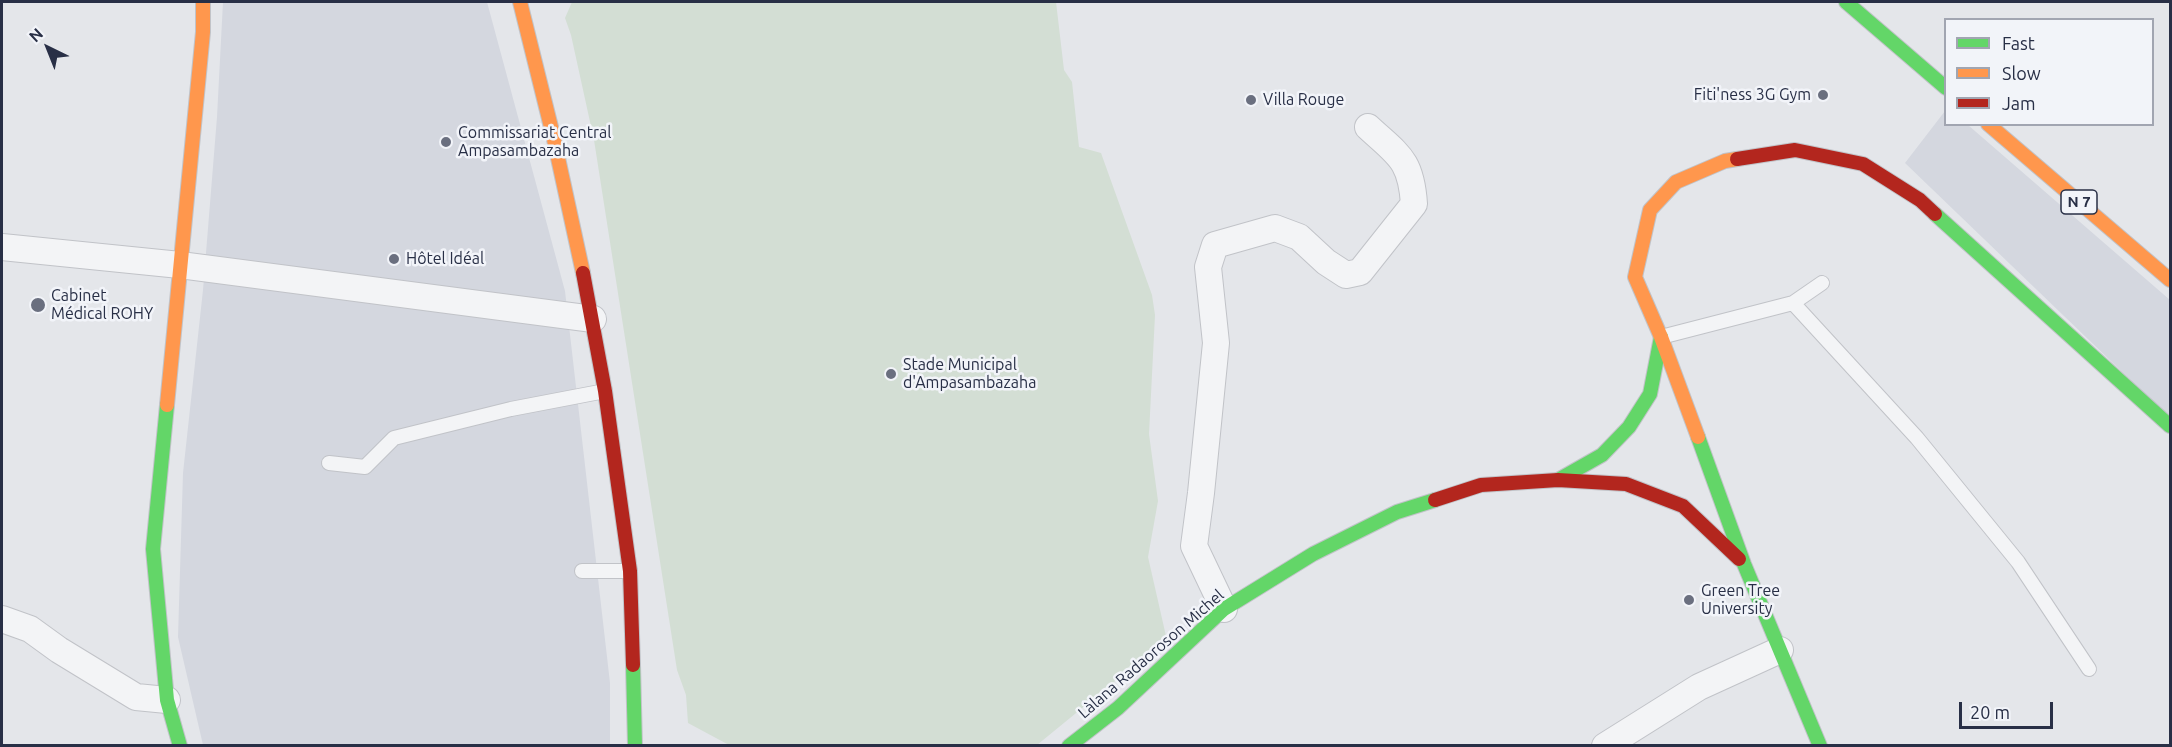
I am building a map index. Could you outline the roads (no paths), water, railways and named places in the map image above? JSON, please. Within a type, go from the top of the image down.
[{"type":"street","points":[[180,746],[167,700],[153,549],[203,32],[203,2]]},
{"type":"street","points":[[520,2],[553,135],[593,319],[630,571],[635,746]]},
{"type":"street","points":[[1846,2],[1944,86]]},
{"type":"street","name":"N 7","points":[[1990,126],[2170,280]]},
{"type":"street","points":[[1224,609],[1194,546],[1216,343],[1208,267],[1215,245],[1275,228],[1299,237],[1326,262],[1346,275],[1360,272],[1414,204],[1413,183],[1406,163],[1368,127]]},
{"type":"street","points":[[1820,746],[1744,564],[1661,337],[1635,277],[1650,210],[1676,182],[1725,161],[1795,150],[1863,164],[1920,200],[2170,426]]},
{"type":"street","points":[[2,247],[180,265],[593,319]]},
{"type":"street","points":[[1558,480],[1602,455],[1629,427],[1650,394],[1661,337]]},
{"type":"street","name":"Làlana Radaoroson Michel","points":[[1069,746],[1118,708],[1224,609],[1313,554],[1397,512],[1481,485],[1558,480],[1626,484],[1683,506],[1744,564]]},
{"type":"street","points":[[2,619],[30,629],[58,650],[136,697],[167,700]]},
{"type":"street","points":[[1605,746],[1699,687],[1780,650]]},
{"type":"lane","points":[[1661,337],[1793,303],[1822,283]]},
{"type":"lane","points":[[1793,303],[1917,438],[2018,562],[2089,669]]},
{"type":"lane","points":[[329,463],[365,467],[394,438],[511,409],[604,391]]},
{"type":"lane","points":[[582,572],[630,571]]},
{"type":"place","name":"Fiti'ness 3G Gym","points":[[1823,95]]},
{"type":"place","name":"Villa Rouge","points":[[1251,100]]},
{"type":"place","name":"Commissariat Central Ampasambazaha","points":[[446,142]]},
{"type":"place","name":"Hôtel Idéal","points":[[394,259]]},
{"type":"place","name":"Cabinet Médical ROHY","points":[[38,305]]},
{"type":"place","name":"Stade Municipal d'Ampasambazaha","points":[[891,374]]},
{"type":"place","name":"Green Tree University","points":[[1689,600]]}]
